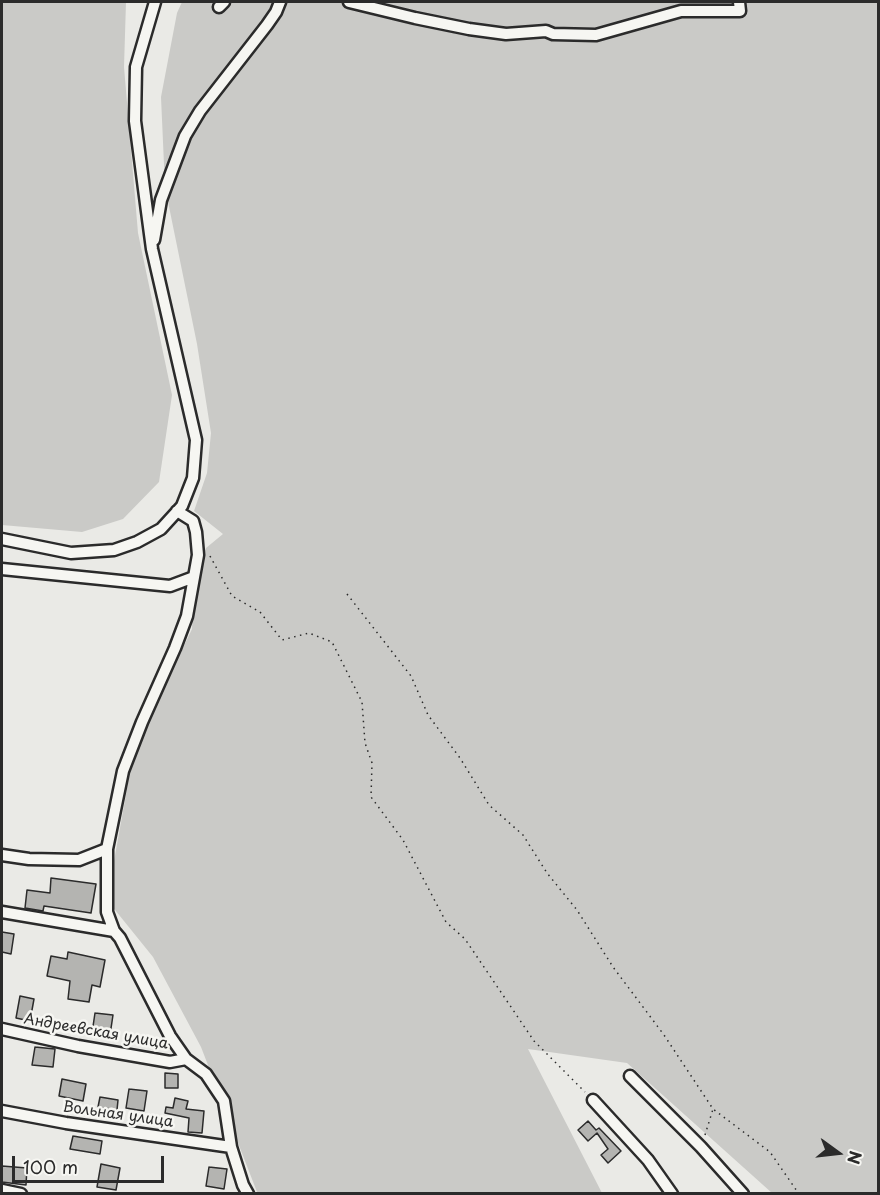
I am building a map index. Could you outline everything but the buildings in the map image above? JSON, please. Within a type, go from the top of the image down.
[{"type":"street","points":[[2,539],[71,553],[114,550],[137,542],[161,529],[182,506],[193,478],[196,440],[152,249],[135,121],[136,67],[155,2]]},
{"type":"street","points":[[152,249],[161,200],[185,136],[200,111],[272,18],[279,2]]},
{"type":"street","points":[[350,2],[415,18],[506,34],[546,31],[553,34],[596,35],[681,11],[740,11],[739,2]]},
{"type":"street","points":[[177,511],[193,521],[196,532],[198,555],[194,578],[187,616],[123,771],[107,849],[107,912],[114,931],[120,938],[170,1036],[186,1059],[206,1074],[224,1101],[231,1147],[248,1194]]},
{"type":"street","points":[[2,569],[92,580],[170,586],[194,578]]},
{"type":"street","points":[[2,855],[29,859],[79,860],[107,849]]},
{"type":"street","points":[[2,912],[114,931]]},
{"type":"street","name":"Андреевская улица","points":[[2,1029],[78,1046],[170,1062],[186,1059]]},
{"type":"street","points":[[630,1076],[743,1194]]},
{"type":"street","points":[[593,1100],[648,1160],[672,1194]]},
{"type":"street","name":"Вольная улица","points":[[2,1111],[66,1123],[231,1147]]},
{"type":"street","points":[[2,1190],[21,1194]]},
{"type":"path","points":[[210,557],[232,596],[260,612],[282,640],[309,633],[332,642],[362,702],[364,743],[372,763],[371,797],[403,840],[446,922],[465,939],[534,1041],[593,1100]]},
{"type":"path","points":[[347,594],[411,676],[429,715],[460,758],[489,805],[523,835],[546,873],[577,910],[713,1109],[770,1152],[799,1194]]},
{"type":"path","points":[[701,1148],[713,1109]]},
{"type":"shaded area","points":[[2,2],[126,2],[124,67],[138,233],[172,395],[159,482],[123,519],[82,532],[2,525]]},
{"type":"shaded area","points":[[182,2],[878,2],[878,1193],[772,1193],[627,1063],[528,1049],[602,1193],[257,1192],[201,1047],[153,957],[107,900],[134,750],[192,629],[194,581],[206,548],[223,534],[194,511],[207,473],[211,433],[197,344],[165,187],[161,97],[177,13]]}]
